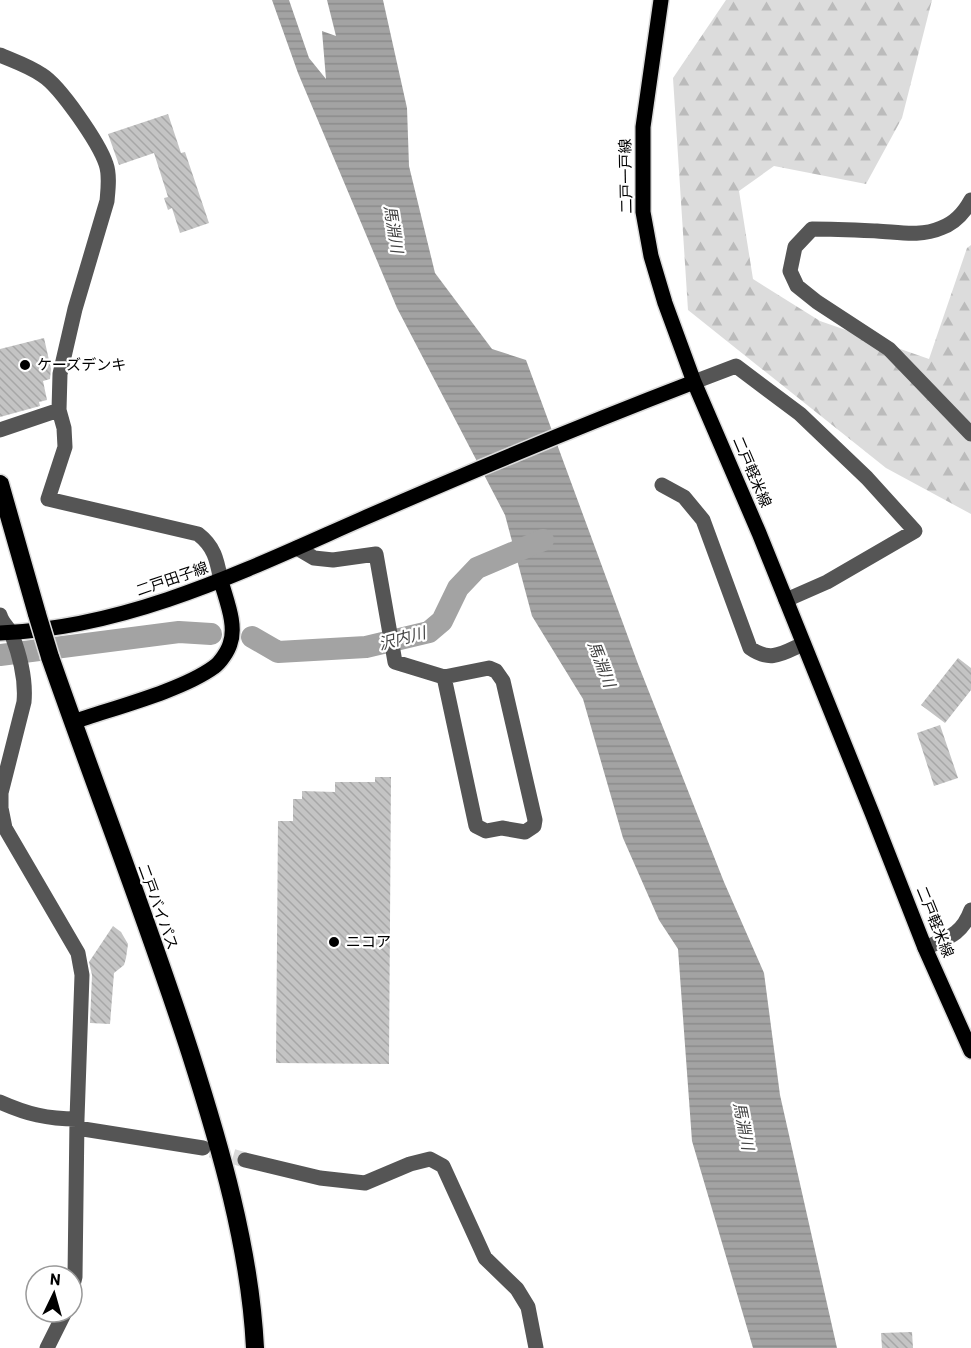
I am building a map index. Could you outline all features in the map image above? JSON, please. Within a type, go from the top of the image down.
[{"type":"highway","name":"二戸バイパス","points":[[0,484],[50,657],[175,1005],[218,1139],[241,1241],[255,1348]]},
{"type":"main road","name":"二戸一戸線","points":[[661,0],[643,127],[643,212],[651,256],[665,303],[694,382]]},
{"type":"main road","points":[[221,581],[598,419],[694,382]]},
{"type":"main road","name":"二戸軽米線","points":[[694,382],[804,644],[925,948],[971,1051]]},
{"type":"main road","name":"二戸田子線","points":[[6,633],[78,625],[148,607],[221,581],[232,630],[230,645],[217,665],[162,692],[73,722]]},
{"type":"street","points":[[0,55],[44,75],[58,90],[86,129],[106,164],[107,201],[75,309],[60,374],[59,410],[64,429],[65,447],[48,499],[198,534],[207,541],[217,556],[221,581]]},
{"type":"street","points":[[971,200],[962,215],[951,223],[941,229],[919,234],[812,229],[795,247],[790,271],[796,286],[889,349],[971,434]]},
{"type":"street","points":[[694,382],[736,366],[800,414],[867,478],[915,531],[827,582],[786,600]]},
{"type":"street","points":[[0,430],[59,410]]},
{"type":"street","points":[[662,485],[684,497],[703,520],[750,648],[758,654],[775,656],[804,644]]},
{"type":"street","points":[[297,548],[314,558],[333,560],[376,554],[394,662],[444,677],[489,669],[496,671],[503,681],[535,820],[534,826],[525,832],[502,828],[486,831],[476,826],[444,677]]},
{"type":"street","points":[[0,615],[23,676],[25,689],[24,702],[1,793],[5,828],[78,953],[82,975],[75,1264]]},
{"type":"street","points":[[925,948],[958,933],[967,922],[971,910]]},
{"type":"street","points":[[0,1102],[50,1119],[203,1148]]},
{"type":"street","points":[[245,1160],[320,1178],[365,1183],[410,1164],[430,1159],[443,1166],[485,1258],[517,1289],[528,1307],[536,1348]]},
{"type":"street","points":[[47,1348],[59,1324]]},
{"type":"green space","points":[[726,0],[932,0],[902,118],[866,184],[774,166],[739,191],[753,279],[820,321],[929,359],[967,248],[971,245],[971,514],[886,468],[688,310],[673,78]]},
{"type":"water","name":"馬淵川","points":[[272,0],[289,0],[309,58],[326,79],[322,31],[336,36],[327,0],[383,0],[407,108],[409,166],[435,273],[492,349],[526,360],[638,664],[724,882],[764,973],[780,1095],[837,1348],[753,1348],[692,1141],[678,949],[659,920],[623,838],[583,699],[532,616],[505,515],[397,308],[298,73]]},
{"type":"building","points":[[168,114],[181,153],[185,152],[209,223],[180,233],[172,208],[168,210],[164,198],[168,197],[154,153],[119,165],[108,134]]},
{"type":"building","name":"ケーズデンキ","points":[[44,338],[51,369],[50,379],[43,381],[47,400],[39,402],[40,406],[0,417],[0,349]]},
{"type":"building","points":[[958,658],[971,668],[971,690],[945,723],[921,705]]},
{"type":"building","points":[[940,725],[958,778],[934,786],[917,733]]},
{"type":"building","name":"ニコア","points":[[375,777],[391,777],[389,1064],[276,1063],[278,821],[293,821],[293,799],[302,799],[302,791],[335,792],[335,782],[375,782]]},
{"type":"building","points":[[113,926],[121,932],[128,944],[126,958],[124,965],[114,973],[110,1024],[90,1023],[92,975],[89,962]]},
{"type":"building","points":[[912,1332],[913,1348],[882,1348],[881,1333]]},
{"type":"waterway","name":"沢内川","points":[[252,637],[278,652],[366,647],[429,632],[442,621],[458,588],[477,568],[543,540]]},
{"type":"waterway","name":"沢内川","points":[[0,655],[179,632],[211,634]]},
{"type":"tunnel","points":[[211,1150],[245,1160]]},
{"type":"place","name":"ケーズデンキ","points":[[25,365]]},
{"type":"place","name":"ニコア","points":[[334,942]]}]
